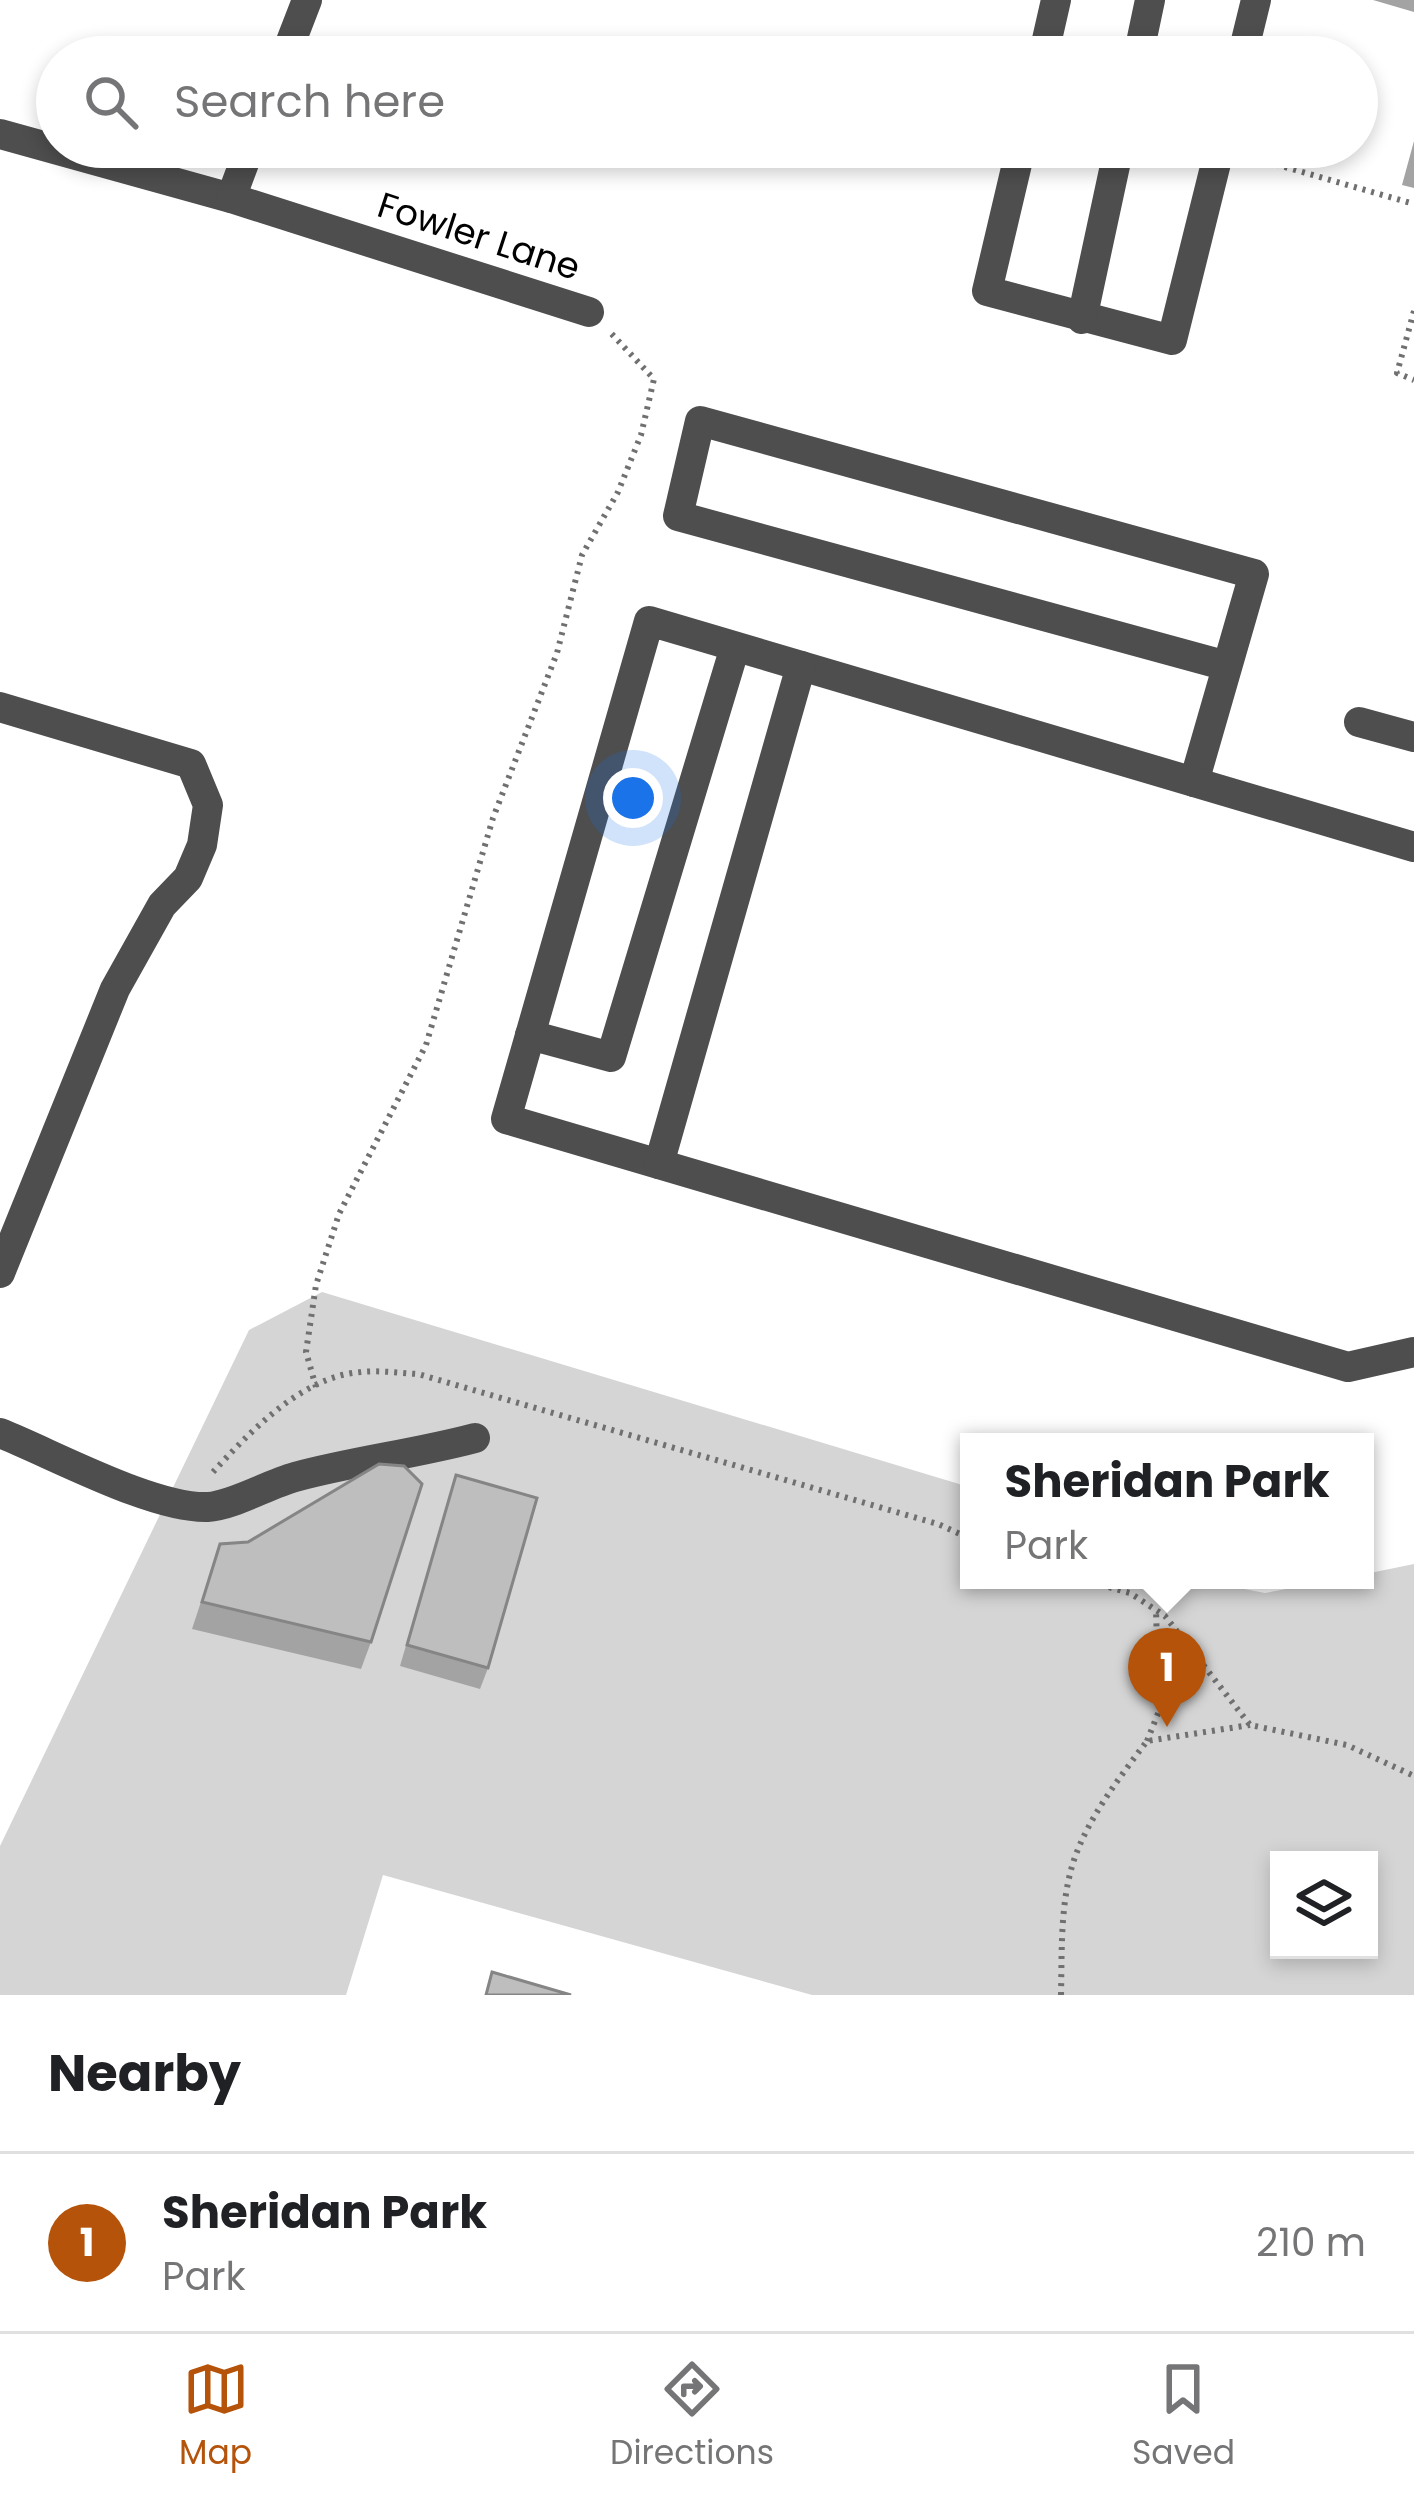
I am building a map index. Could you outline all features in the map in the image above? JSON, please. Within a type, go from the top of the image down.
[{"type":"street","points":[[293,36],[307,0]]},
{"type":"street","points":[[1047,36],[1056,0]]},
{"type":"street","points":[[1142,36],[1150,0]]},
{"type":"street","points":[[1247,36],[1256,0]]},
{"type":"street","name":"Fowler Lane","points":[[0,134],[36,144]]},
{"type":"street","name":"Fowler Lane","points":[[123,168],[589,312]]},
{"type":"street","points":[[231,198],[242,168]]},
{"type":"street","points":[[1017,168],[987,291],[1172,340],[1214,168]]},
{"type":"street","points":[[1082,319],[1114,168]]},
{"type":"street","points":[[1194,782],[1254,574],[700,421],[678,516],[1227,666]]},
{"type":"street","points":[[1414,847],[649,621],[506,1119],[1348,1367],[1414,1352]]},
{"type":"street","points":[[530,1035],[611,1057],[736,647]]},
{"type":"street","points":[[659,1164],[802,666]]},
{"type":"street","points":[[0,706],[190,764],[208,806],[202,845],[188,878],[162,905],[115,988],[0,1273]]},
{"type":"street","points":[[1359,722],[1414,737]]},
{"type":"street","points":[[0,1432],[164,1500],[210,1507],[347,1463],[424,1452],[475,1438]]},
{"type":"path","points":[[1289,168],[1414,204]]},
{"type":"path","points":[[1414,311],[1397,374],[1414,380]]},
{"type":"path","points":[[316,1387],[306,1352],[316,1285],[339,1214],[426,1045],[494,818],[557,653],[582,555],[618,492],[641,435],[654,379],[589,312]]},
{"type":"path","points":[[164,1500],[208,1478],[277,1411],[316,1387],[356,1372],[418,1373],[960,1534]]},
{"type":"path","points":[[1116,1589],[1156,1610],[1250,1725]]},
{"type":"path","points":[[1060,1995],[1063,1917],[1074,1861],[1114,1786],[1147,1741],[1159,1711],[1156,1610]]},
{"type":"path","points":[[1147,1741],[1250,1725],[1347,1745],[1414,1776]]},
{"type":"shaded area","points":[[322,1292],[960,1484],[960,1589],[1244,1589],[1265,1593],[1374,1589],[1374,1572],[1414,1564],[1414,1995],[812,1995],[383,1875],[346,1995],[0,1995],[0,1846],[249,1330]]},
{"type":"building","points":[[379,1464],[404,1466],[422,1484],[371,1642],[202,1602],[220,1544],[248,1542]]},
{"type":"building","points":[[456,1475],[537,1498],[488,1668],[407,1645]]},
{"type":"building","points":[[492,1972],[571,1995],[486,1995]]},
{"type":"place","name":"Sheridan Park","points":[[1167,1727]]}]
